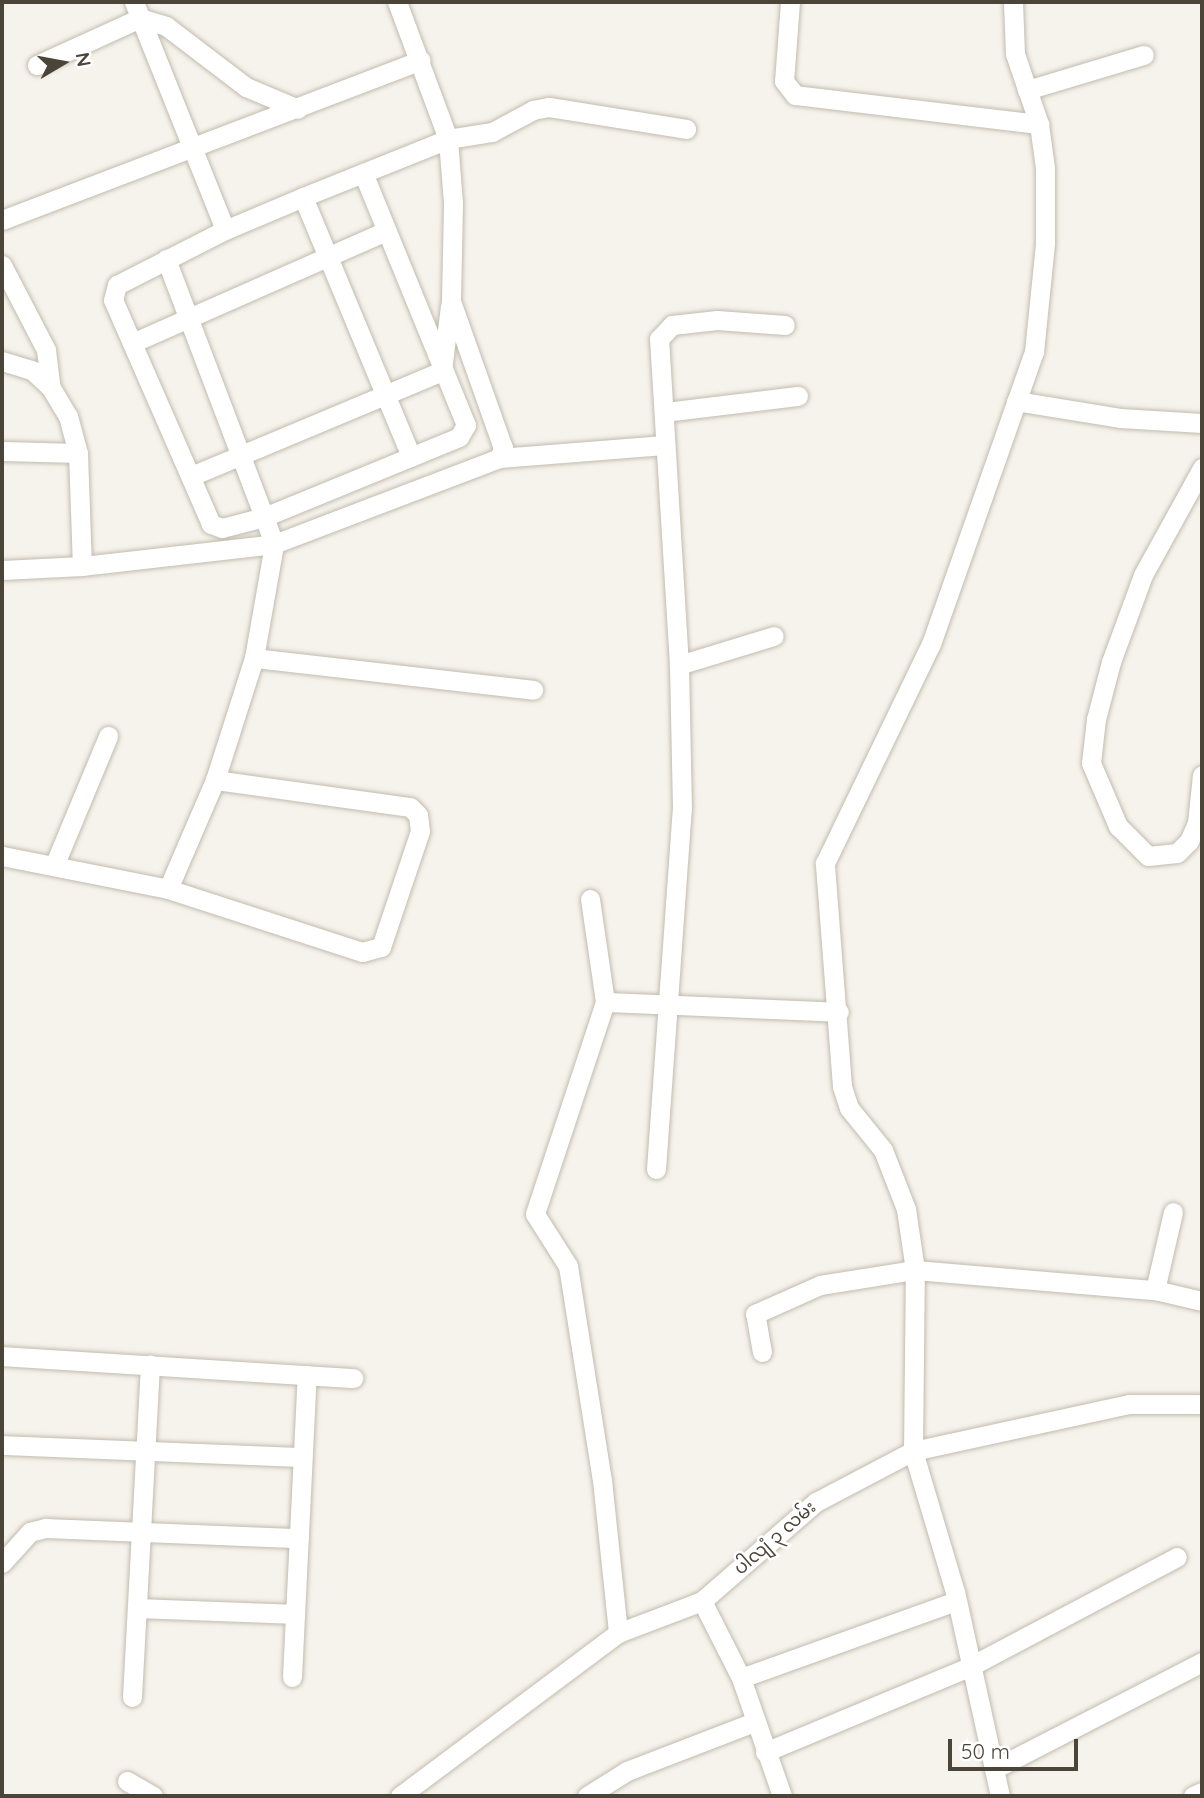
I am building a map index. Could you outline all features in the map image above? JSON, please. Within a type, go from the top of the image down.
[{"type":"street","points":[[397,2],[448,138],[453,203],[451,301],[442,370]]},
{"type":"street","points":[[790,2],[784,81],[795,94],[1039,124]]},
{"type":"street","points":[[1000,1796],[956,1601],[913,1451],[915,1270],[897,1177],[883,1150],[849,1108],[842,1086],[839,1012],[824,863],[931,644],[1034,352],[1045,243],[1039,124],[1015,54],[1013,2]]},
{"type":"street","points":[[137,10],[166,26],[246,87],[298,109]]},
{"type":"street","points":[[37,65],[137,10]]},
{"type":"street","points":[[137,10],[225,230]]},
{"type":"street","points":[[1027,90],[1144,55]]},
{"type":"street","points":[[2,220],[298,109],[420,60]]},
{"type":"street","points":[[363,173],[466,425],[465,433],[264,517],[214,527],[132,343],[113,292],[117,285],[225,230],[303,197],[448,138],[478,137],[549,107],[686,129]]},
{"type":"street","points":[[303,197],[411,456]]},
{"type":"street","points":[[132,343],[188,316],[386,232]]},
{"type":"street","points":[[166,259],[274,544],[254,658],[215,780],[169,889]]},
{"type":"street","points":[[2,265],[46,350],[51,388]]},
{"type":"street","points":[[451,301],[503,448],[499,458]]},
{"type":"street","points":[[656,1169],[682,809],[679,665],[659,339],[672,324],[717,320],[785,325]]},
{"type":"street","points":[[2,361],[32,370],[51,388],[68,416],[78,453],[82,566]]},
{"type":"street","points":[[191,475],[442,370]]},
{"type":"street","points":[[665,412],[798,396]]},
{"type":"street","points":[[1016,401],[1120,418],[1202,423]]},
{"type":"street","points":[[2,570],[82,566],[274,544],[499,458],[664,445]]},
{"type":"street","points":[[2,451],[78,453]]},
{"type":"street","points":[[1202,468],[1143,575],[1111,662],[1096,719],[1091,763],[1118,826],[1148,856],[1177,853],[1189,841],[1197,823],[1202,775]]},
{"type":"street","points":[[679,665],[774,636]]},
{"type":"street","points":[[254,658],[533,690]]},
{"type":"street","points":[[54,866],[108,736]]},
{"type":"street","points":[[2,856],[169,889],[362,952],[381,947],[420,831],[418,816],[410,807],[215,780]]},
{"type":"street","points":[[590,899],[605,1002],[535,1214],[568,1266],[603,1480],[618,1633]]},
{"type":"street","points":[[605,1002],[670,1002],[839,1012]]},
{"type":"street","points":[[1155,1290],[1173,1212]]},
{"type":"street","points":[[762,1352],[755,1314],[820,1285],[915,1270],[1155,1290],[1202,1301]]},
{"type":"street","points":[[2,1356],[353,1378]]},
{"type":"street","points":[[132,1697],[139,1608],[140,1532],[147,1450],[150,1364]]},
{"type":"street","points":[[292,1677],[307,1375]]},
{"type":"street","name":"ပါလျံ ၃ လမ်း","points":[[400,1796],[618,1633],[702,1601],[816,1502],[913,1451],[1129,1404],[1202,1404]]},
{"type":"street","points":[[2,1445],[302,1457]]},
{"type":"street","points":[[2,1563],[30,1532],[45,1528],[299,1538]]},
{"type":"street","points":[[765,1752],[969,1667],[1177,1557]]},
{"type":"street","points":[[702,1601],[741,1678],[754,1722],[782,1796]]},
{"type":"street","points":[[741,1678],[956,1601]]},
{"type":"street","points":[[139,1608],[295,1614]]},
{"type":"street","points":[[994,1769],[1202,1662]]},
{"type":"street","points":[[587,1796],[627,1771],[754,1722]]},
{"type":"street","points":[[127,1781],[153,1796]]},
{"type":"street","points":[[1193,1796],[1202,1792]]}]
